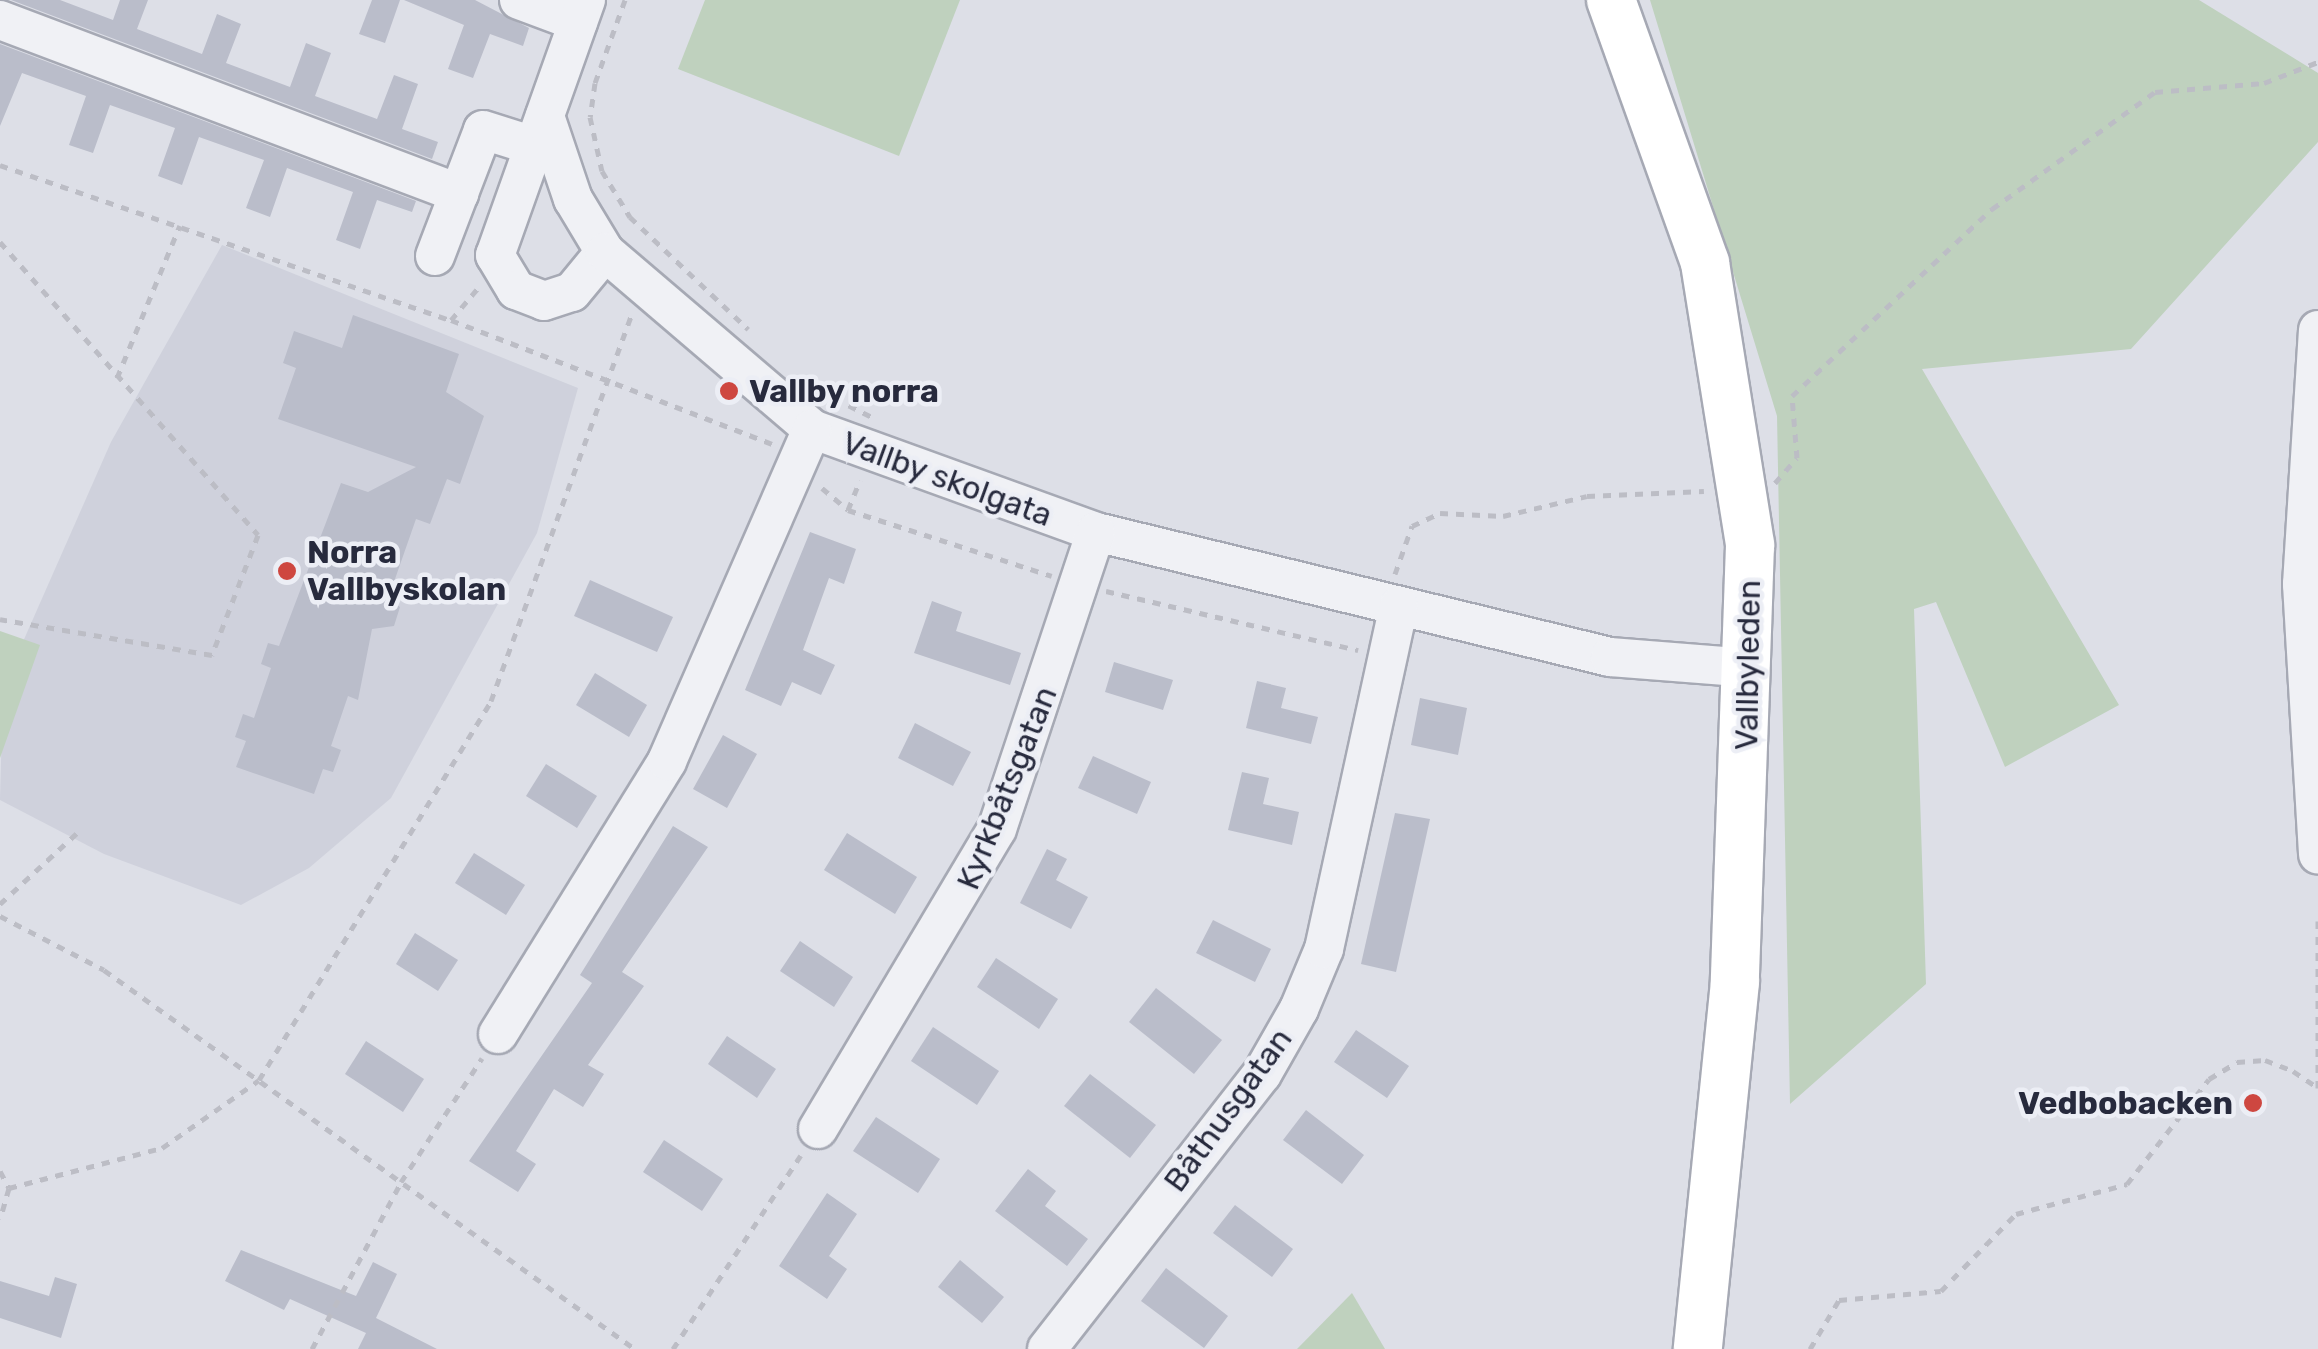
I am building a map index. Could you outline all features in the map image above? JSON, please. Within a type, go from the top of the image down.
[{"type":"main road","name":"Vallbyleden","points":[[1610,0],[1680,173],[1724,355],[1750,545],[1749,668],[1735,982],[1698,1349]]},
{"type":"street","points":[[519,0],[582,11],[495,256],[516,290],[544,301],[572,292],[604,252]]},
{"type":"street","points":[[0,20],[459,193]]},
{"type":"street","points":[[434,256],[483,130],[539,131]]},
{"type":"street","points":[[539,131],[604,252],[802,445]]},
{"type":"street","points":[[2318,330],[2311,704],[2318,855]]},
{"type":"street","name":"Vallby skolgata","points":[[498,1034],[684,728],[802,445],[1096,532],[1610,657],[1749,668]]},
{"type":"street","name":"Kyrkbåtsgatan","points":[[818,1128],[997,830],[1096,532]]},
{"type":"street","name":"Båthusgatan","points":[[1046,1349],[1262,1074],[1299,1008],[1324,949],[1393,604]]},
{"type":"path","points":[[626,0],[595,83],[593,144],[615,198],[676,262]]},
{"type":"path","points":[[1769,490],[1797,458],[1792,396],[1992,209],[2156,92],[2264,83],[2318,62]]},
{"type":"path","points":[[0,165],[180,225],[606,380],[802,445]]},
{"type":"path","points":[[117,378],[180,225]]},
{"type":"path","points":[[0,242],[258,536],[212,654],[0,619]]},
{"type":"path","points":[[9,1188],[162,1148],[259,1080],[491,700],[606,380]]},
{"type":"path","points":[[1393,604],[1412,526],[1440,513],[1503,516],[1586,496],[1717,490]]},
{"type":"path","points":[[0,904],[78,832]]},
{"type":"path","points":[[0,916],[104,970],[635,1349]]},
{"type":"path","points":[[1810,1349],[1839,1300],[1941,1290],[2016,1214],[2127,1184],[2210,1079],[2237,1062],[2265,1060],[2318,1088],[2318,921]]},
{"type":"path","points":[[312,1349],[401,1182],[498,1034]]},
{"type":"path","points":[[673,1349],[818,1128]]},
{"type":"path","points":[[0,1171],[9,1188],[0,1219]]},
{"type":"shaded area","name":"Norra Vallbyskolan","points":[[222,245],[578,388],[537,533],[391,798],[309,868],[241,905],[104,854],[0,800],[3,687],[111,442]]},
{"type":"green space","points":[[705,0],[960,0],[899,156],[678,69]]},
{"type":"green space","points":[[1650,0],[2199,0],[2318,73],[2318,142],[2131,349],[1922,369],[2119,705],[2005,767],[1936,602],[1914,609],[1926,984],[1790,1104],[1777,416]]},
{"type":"green space","points":[[0,631],[40,645],[0,758]]},
{"type":"green space","points":[[1352,1293],[1385,1349],[1297,1349]]},
{"type":"building","points":[[11,0],[60,0],[113,20],[120,0],[148,0],[137,29],[202,54],[217,14],[241,24],[226,63],[290,87],[306,43],[331,53],[315,96],[377,119],[394,75],[418,84],[402,129],[438,142],[432,159]]},
{"type":"building","points":[[372,0],[400,0],[385,43],[359,34]]},
{"type":"building","points":[[404,0],[475,0],[529,28],[523,46],[490,34],[473,78],[448,69],[464,25]]},
{"type":"building","points":[[0,44],[416,201],[412,212],[377,200],[360,249],[336,240],[353,192],[287,168],[270,217],[246,208],[264,160],[199,137],[182,185],[158,176],[175,128],[110,105],[93,153],[69,145],[86,96],[22,73],[0,126]]},
{"type":"building","points":[[353,315],[459,354],[446,392],[484,416],[460,484],[447,479],[430,524],[416,519],[388,599],[400,607],[394,626],[372,629],[358,700],[348,696],[331,746],[341,750],[333,772],[323,769],[314,794],[236,767],[246,741],[235,737],[243,714],[254,718],[271,668],[261,664],[268,643],[279,646],[341,483],[368,492],[416,467],[278,419],[296,368],[283,363],[294,331],[342,348]]},
{"type":"building","points":[[810,532],[856,549],[844,584],[829,578],[803,650],[835,665],[821,695],[792,682],[781,706],[745,690]]},
{"type":"building","points":[[590,580],[673,617],[657,652],[574,616]]},
{"type":"building","points":[[932,601],[962,612],[956,631],[1021,653],[1010,685],[914,653]]},
{"type":"building","points":[[1114,662],[1173,680],[1163,710],[1105,692]]},
{"type":"building","points":[[595,673],[647,705],[629,737],[576,705]]},
{"type":"building","points":[[1257,681],[1286,688],[1281,708],[1318,717],[1311,744],[1246,728]]},
{"type":"building","points":[[1420,698],[1467,708],[1458,755],[1411,745]]},
{"type":"building","points":[[915,723],[971,752],[953,786],[898,758]]},
{"type":"building","points":[[723,735],[757,754],[727,808],[693,789]]},
{"type":"building","points":[[1093,756],[1151,782],[1137,814],[1078,788]]},
{"type":"building","points":[[546,764],[597,796],[577,828],[526,796]]},
{"type":"building","points":[[1242,772],[1269,778],[1263,804],[1299,812],[1292,845],[1228,830]]},
{"type":"building","points":[[1395,813],[1430,819],[1396,972],[1361,964]]},
{"type":"building","points":[[673,826],[708,847],[622,972],[644,986],[588,1065],[604,1074],[583,1107],[554,1089],[516,1151],[536,1164],[518,1192],[469,1161],[592,983],[580,975]]},
{"type":"building","points":[[847,833],[917,877],[895,914],[824,870]]},
{"type":"building","points":[[1047,849],[1067,859],[1056,880],[1088,897],[1071,929],[1020,903]]},
{"type":"building","points":[[474,853],[525,885],[506,915],[455,883]]},
{"type":"building","points":[[1213,920],[1271,949],[1255,982],[1196,953]]},
{"type":"building","points":[[415,933],[458,960],[438,991],[396,964]]},
{"type":"building","points":[[800,941],[853,977],[834,1007],[780,971]]},
{"type":"building","points":[[996,958],[1058,999],[1039,1029],[977,987]]},
{"type":"building","points":[[1156,988],[1222,1040],[1194,1074],[1129,1022]]},
{"type":"building","points":[[933,1027],[999,1071],[977,1105],[911,1061]]},
{"type":"building","points":[[1356,1030],[1409,1066],[1387,1098],[1334,1062]]},
{"type":"building","points":[[727,1036],[776,1069],[757,1098],[708,1064]]},
{"type":"building","points":[[366,1041],[424,1079],[403,1112],[345,1074]]},
{"type":"building","points":[[1090,1074],[1156,1125],[1130,1158],[1064,1106]]},
{"type":"building","points":[[1306,1110],[1364,1155],[1342,1184],[1283,1140]]},
{"type":"building","points":[[876,1117],[940,1159],[918,1193],[853,1151]]},
{"type":"building","points":[[664,1140],[723,1179],[702,1211],[643,1172]]},
{"type":"building","points":[[1028,1169],[1056,1191],[1045,1206],[1088,1239],[1067,1266],[995,1211]]},
{"type":"building","points":[[827,1193],[857,1214],[829,1256],[847,1269],[827,1299],[779,1266]]},
{"type":"building","points":[[1235,1205],[1293,1249],[1272,1277],[1213,1233]]},
{"type":"building","points":[[241,1250],[356,1296],[373,1262],[397,1274],[376,1318],[437,1349],[358,1349],[366,1333],[290,1299],[284,1310],[225,1281]]},
{"type":"building","points":[[960,1260],[1004,1297],[982,1323],[938,1287]]},
{"type":"building","points":[[1166,1268],[1228,1316],[1204,1348],[1141,1301]]},
{"type":"building","points":[[55,1277],[77,1284],[61,1338],[0,1318],[0,1281],[49,1296]]},
{"type":"place","name":"Vallby norra","points":[[729,391]]},
{"type":"place","name":"Norra Vallbyskolan","points":[[287,571]]},
{"type":"place","name":"Vedbobacken","points":[[2253,1103]]}]
